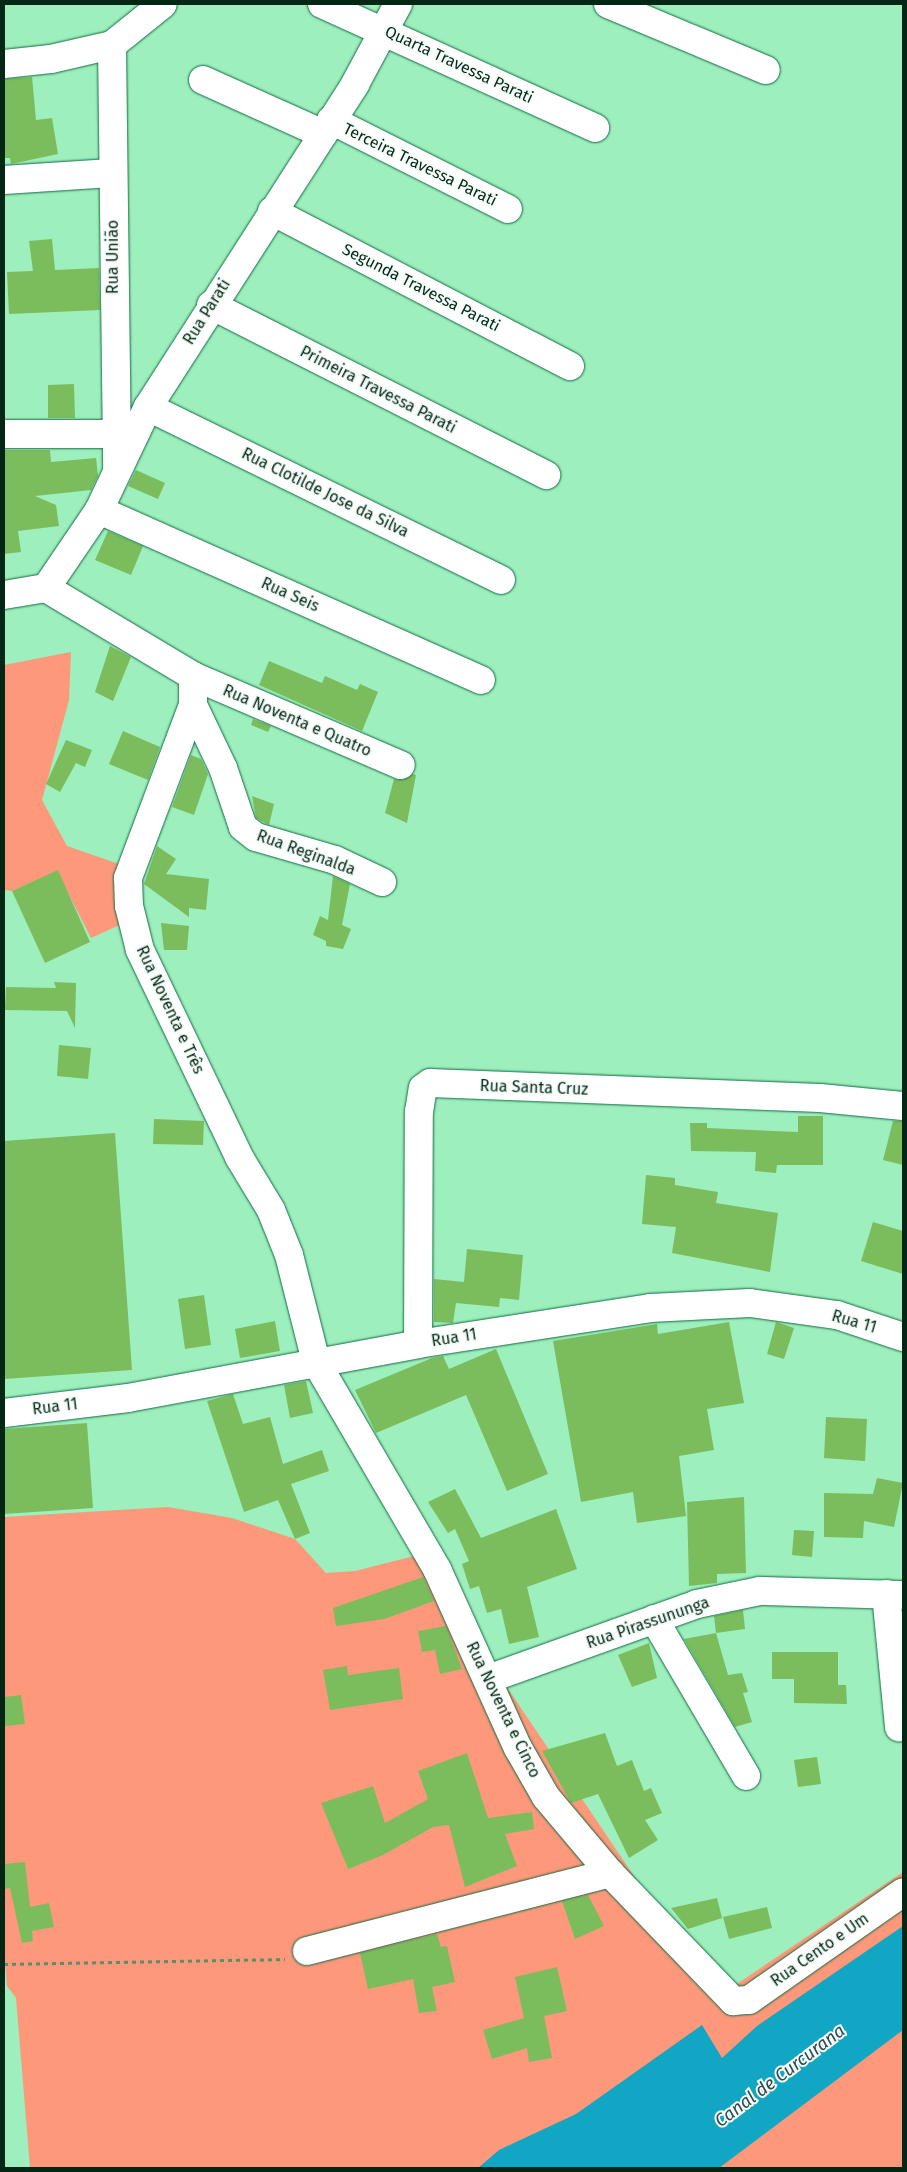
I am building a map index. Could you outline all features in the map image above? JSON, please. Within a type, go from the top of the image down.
[{"type":"street","points":[[4,64],[51,60],[112,45],[163,4]]},
{"type":"street","name":"Quarta Travessa Parati","points":[[322,4],[386,30],[594,128]]},
{"type":"street","name":"Rua Parati","points":[[46,588],[99,510],[148,407],[211,305],[327,127],[386,30],[398,4]]},
{"type":"street","points":[[608,4],[766,70]]},
{"type":"street","name":"Rua União","points":[[112,45],[115,434],[117,469]]},
{"type":"street","name":"Terceira Travessa Parati","points":[[203,80],[327,127],[508,209]]},
{"type":"street","points":[[4,180],[113,173]]},
{"type":"street","name":"Segunda Travessa Parati","points":[[272,211],[570,366]]},
{"type":"street","name":"Primeira Travessa Parati","points":[[211,305],[546,475]]},
{"type":"street","name":"Rua Clotilde Jose da Silva","points":[[148,407],[501,580]]},
{"type":"street","points":[[4,434],[115,434]]},
{"type":"street","name":"Rua Seis","points":[[99,510],[481,680]]},
{"type":"street","points":[[4,595],[46,588],[193,676]]},
{"type":"street","name":"Rua Noventa e Três","points":[[193,676],[192,705],[128,878],[129,906],[140,950],[285,1246],[316,1362],[386,1484]]},
{"type":"street","name":"Rua Noventa e Quatro","points":[[193,676],[401,765]]},
{"type":"street","name":"Rua Reginalda","points":[[192,705],[222,768],[243,827],[256,837],[335,860],[382,882]]},
{"type":"street","name":"Rua Santa Cruz","points":[[418,1344],[418,1112],[423,1088],[430,1083],[811,1098],[903,1106]]},
{"type":"street","name":"Rua 11","points":[[4,1413],[128,1398],[418,1344],[650,1308],[750,1303],[836,1315],[903,1337]]},
{"type":"street","name":"Rua Noventa e Cinco","points":[[386,1484],[437,1569],[518,1748],[546,1797],[610,1874],[733,2001]]},
{"type":"street","name":"Rua Pirassununga","points":[[488,1679],[697,1604],[760,1591],[894,1594]]},
{"type":"street","points":[[894,1594],[899,1728]]},
{"type":"street","points":[[654,1619],[746,1776]]},
{"type":"street","points":[[308,1951],[610,1874]]},
{"type":"street","name":"Rua Cento e Um","points":[[733,2001],[749,2000],[903,1892]]},
{"type":"path","points":[[4,1964],[278,1962],[308,1951]]},
{"type":"shaded area","points":[[71,652],[69,700],[42,800],[67,846],[119,864],[124,923],[91,938],[57,871],[12,891],[4,890],[4,665]]},
{"type":"shaded area","points":[[168,1507],[232,1518],[295,1539],[326,1573],[355,1571],[418,1555],[716,1998],[903,1872],[903,2168],[30,2168],[16,1998],[7,1986],[4,1950],[4,1517]]},
{"type":"water","name":"Canal de Curcurana","points":[[903,1926],[903,2030],[719,2168],[478,2168],[499,2150],[576,2114],[702,2025],[722,2058],[757,2026]]},
{"type":"building","points":[[32,77],[36,120],[52,118],[58,154],[11,164],[10,158],[4,158],[4,79]]},
{"type":"building","points":[[52,239],[55,270],[99,268],[100,310],[9,314],[7,272],[33,271],[29,241]]},
{"type":"building","points":[[74,384],[75,418],[48,418],[48,385]]},
{"type":"building","points":[[4,450],[50,450],[51,462],[96,458],[98,476],[91,490],[35,496],[56,505],[59,526],[18,531],[21,552],[4,554]]},
{"type":"building","points":[[136,470],[165,483],[158,499],[128,486]]},
{"type":"building","points":[[108,531],[143,546],[131,575],[95,560]]},
{"type":"building","points":[[110,646],[131,657],[113,701],[95,692]]},
{"type":"building","points":[[269,661],[322,683],[325,676],[357,690],[360,684],[378,692],[362,731],[259,685]]},
{"type":"building","points":[[253,719],[271,726],[268,732],[251,725]]},
{"type":"building","points":[[123,731],[160,747],[148,780],[109,764]]},
{"type":"building","points":[[66,740],[92,750],[85,767],[76,763],[60,792],[46,784]]},
{"type":"building","points":[[191,755],[201,759],[208,774],[194,815],[172,807]]},
{"type":"building","points":[[413,774],[416,775],[407,823],[385,813],[394,779],[403,780]]},
{"type":"building","points":[[252,796],[274,804],[269,825],[256,818]]},
{"type":"building","points":[[157,846],[176,859],[166,874],[209,879],[206,910],[189,908],[189,917],[144,884]]},
{"type":"building","points":[[58,870],[90,942],[45,963],[12,891]]},
{"type":"building","points":[[333,876],[350,884],[342,925],[351,929],[343,949],[326,946],[326,941],[313,935],[320,916],[328,920]]},
{"type":"building","points":[[161,923],[189,926],[187,950],[164,950]]},
{"type":"building","points":[[54,982],[76,983],[75,1028],[67,1011],[5,1010],[6,987],[56,988]]},
{"type":"building","points":[[59,1045],[91,1048],[88,1079],[57,1076]]},
{"type":"building","points":[[798,1116],[823,1116],[823,1165],[777,1165],[776,1173],[755,1171],[756,1152],[691,1151],[690,1123],[707,1123],[707,1128],[798,1132]]},
{"type":"building","points":[[154,1119],[204,1121],[203,1145],[153,1144]]},
{"type":"building","points":[[893,1121],[903,1121],[903,1165],[883,1160]]},
{"type":"building","points":[[115,1133],[132,1370],[4,1379],[4,1141]]},
{"type":"building","points":[[646,1175],[675,1178],[675,1185],[718,1192],[716,1203],[778,1213],[770,1272],[672,1253],[676,1227],[642,1224]]},
{"type":"building","points":[[873,1222],[903,1231],[903,1274],[861,1261]]},
{"type":"building","points":[[467,1249],[523,1255],[519,1300],[500,1298],[499,1307],[456,1303],[453,1323],[434,1322],[434,1279],[464,1282]]},
{"type":"building","points":[[204,1295],[211,1345],[185,1349],[178,1299]]},
{"type":"building","points":[[275,1321],[280,1351],[240,1358],[235,1329]]},
{"type":"building","points":[[729,1322],[744,1403],[707,1409],[714,1450],[679,1456],[686,1516],[637,1523],[633,1492],[581,1502],[553,1341],[657,1324],[658,1334]]},
{"type":"building","points":[[776,1322],[794,1328],[784,1359],[767,1354]]},
{"type":"building","points":[[496,1349],[548,1474],[507,1491],[466,1395],[376,1433],[355,1390],[432,1358],[443,1356],[449,1369]]},
{"type":"building","points":[[306,1381],[313,1413],[290,1418],[284,1385]]},
{"type":"building","points":[[233,1394],[243,1424],[270,1417],[283,1464],[322,1450],[329,1471],[291,1484],[310,1533],[295,1539],[278,1500],[244,1512],[207,1401]]},
{"type":"building","points":[[826,1417],[867,1419],[865,1461],[824,1458]]},
{"type":"building","points":[[87,1423],[93,1508],[4,1514],[4,1429]]},
{"type":"building","points":[[877,1478],[903,1483],[894,1527],[864,1521],[863,1538],[824,1537],[824,1493],[873,1494]]},
{"type":"building","points":[[455,1489],[481,1538],[556,1509],[577,1569],[527,1587],[539,1637],[509,1644],[501,1609],[487,1613],[479,1586],[470,1589],[462,1564],[469,1561],[455,1529],[448,1533],[428,1502]]},
{"type":"building","points":[[744,1497],[746,1573],[717,1574],[717,1583],[689,1586],[687,1502]]},
{"type":"building","points":[[794,1530],[814,1531],[812,1557],[792,1555]]},
{"type":"building","points":[[423,1577],[434,1601],[384,1619],[336,1626],[333,1608]]},
{"type":"building","points":[[743,1610],[745,1629],[716,1633],[714,1616]]},
{"type":"building","points":[[446,1626],[462,1669],[440,1674],[435,1650],[422,1652],[418,1631]]},
{"type":"building","points":[[716,1633],[728,1675],[742,1673],[748,1692],[743,1693],[752,1722],[735,1727],[684,1639]]},
{"type":"building","points":[[649,1643],[657,1678],[632,1687],[618,1655]]},
{"type":"building","points":[[772,1652],[838,1652],[838,1685],[846,1685],[847,1704],[794,1703],[794,1679],[772,1679]]},
{"type":"building","points":[[347,1666],[348,1675],[399,1668],[403,1699],[330,1710],[323,1670]]},
{"type":"building","points":[[21,1695],[25,1724],[4,1726],[4,1697]]},
{"type":"building","points":[[605,1733],[617,1766],[632,1760],[644,1791],[651,1788],[662,1813],[645,1820],[658,1840],[629,1858],[598,1794],[571,1803],[542,1751]]},
{"type":"building","points":[[467,1753],[488,1818],[532,1812],[534,1829],[505,1834],[517,1866],[465,1887],[449,1825],[433,1827],[383,1855],[348,1869],[321,1803],[373,1786],[385,1823],[428,1799],[418,1771]]},
{"type":"building","points":[[817,1757],[821,1784],[798,1787],[794,1760]]},
{"type":"building","points":[[25,1862],[30,1907],[49,1903],[54,1927],[32,1931],[33,1941],[22,1943],[10,1888],[4,1889],[4,1864]]},
{"type":"building","points":[[588,1895],[604,1926],[575,1939],[562,1901]]},
{"type":"building","points":[[717,1898],[722,1918],[688,1929],[671,1908]]},
{"type":"building","points":[[767,1907],[772,1928],[729,1939],[723,1917]]},
{"type":"building","points":[[437,1934],[441,1947],[447,1946],[455,1982],[432,1987],[437,2011],[419,2013],[413,1979],[368,1989],[360,1953]]},
{"type":"building","points":[[557,1967],[567,2011],[544,2016],[552,2058],[529,2062],[527,2048],[492,2059],[483,2030],[524,2018],[515,1977]]}]
